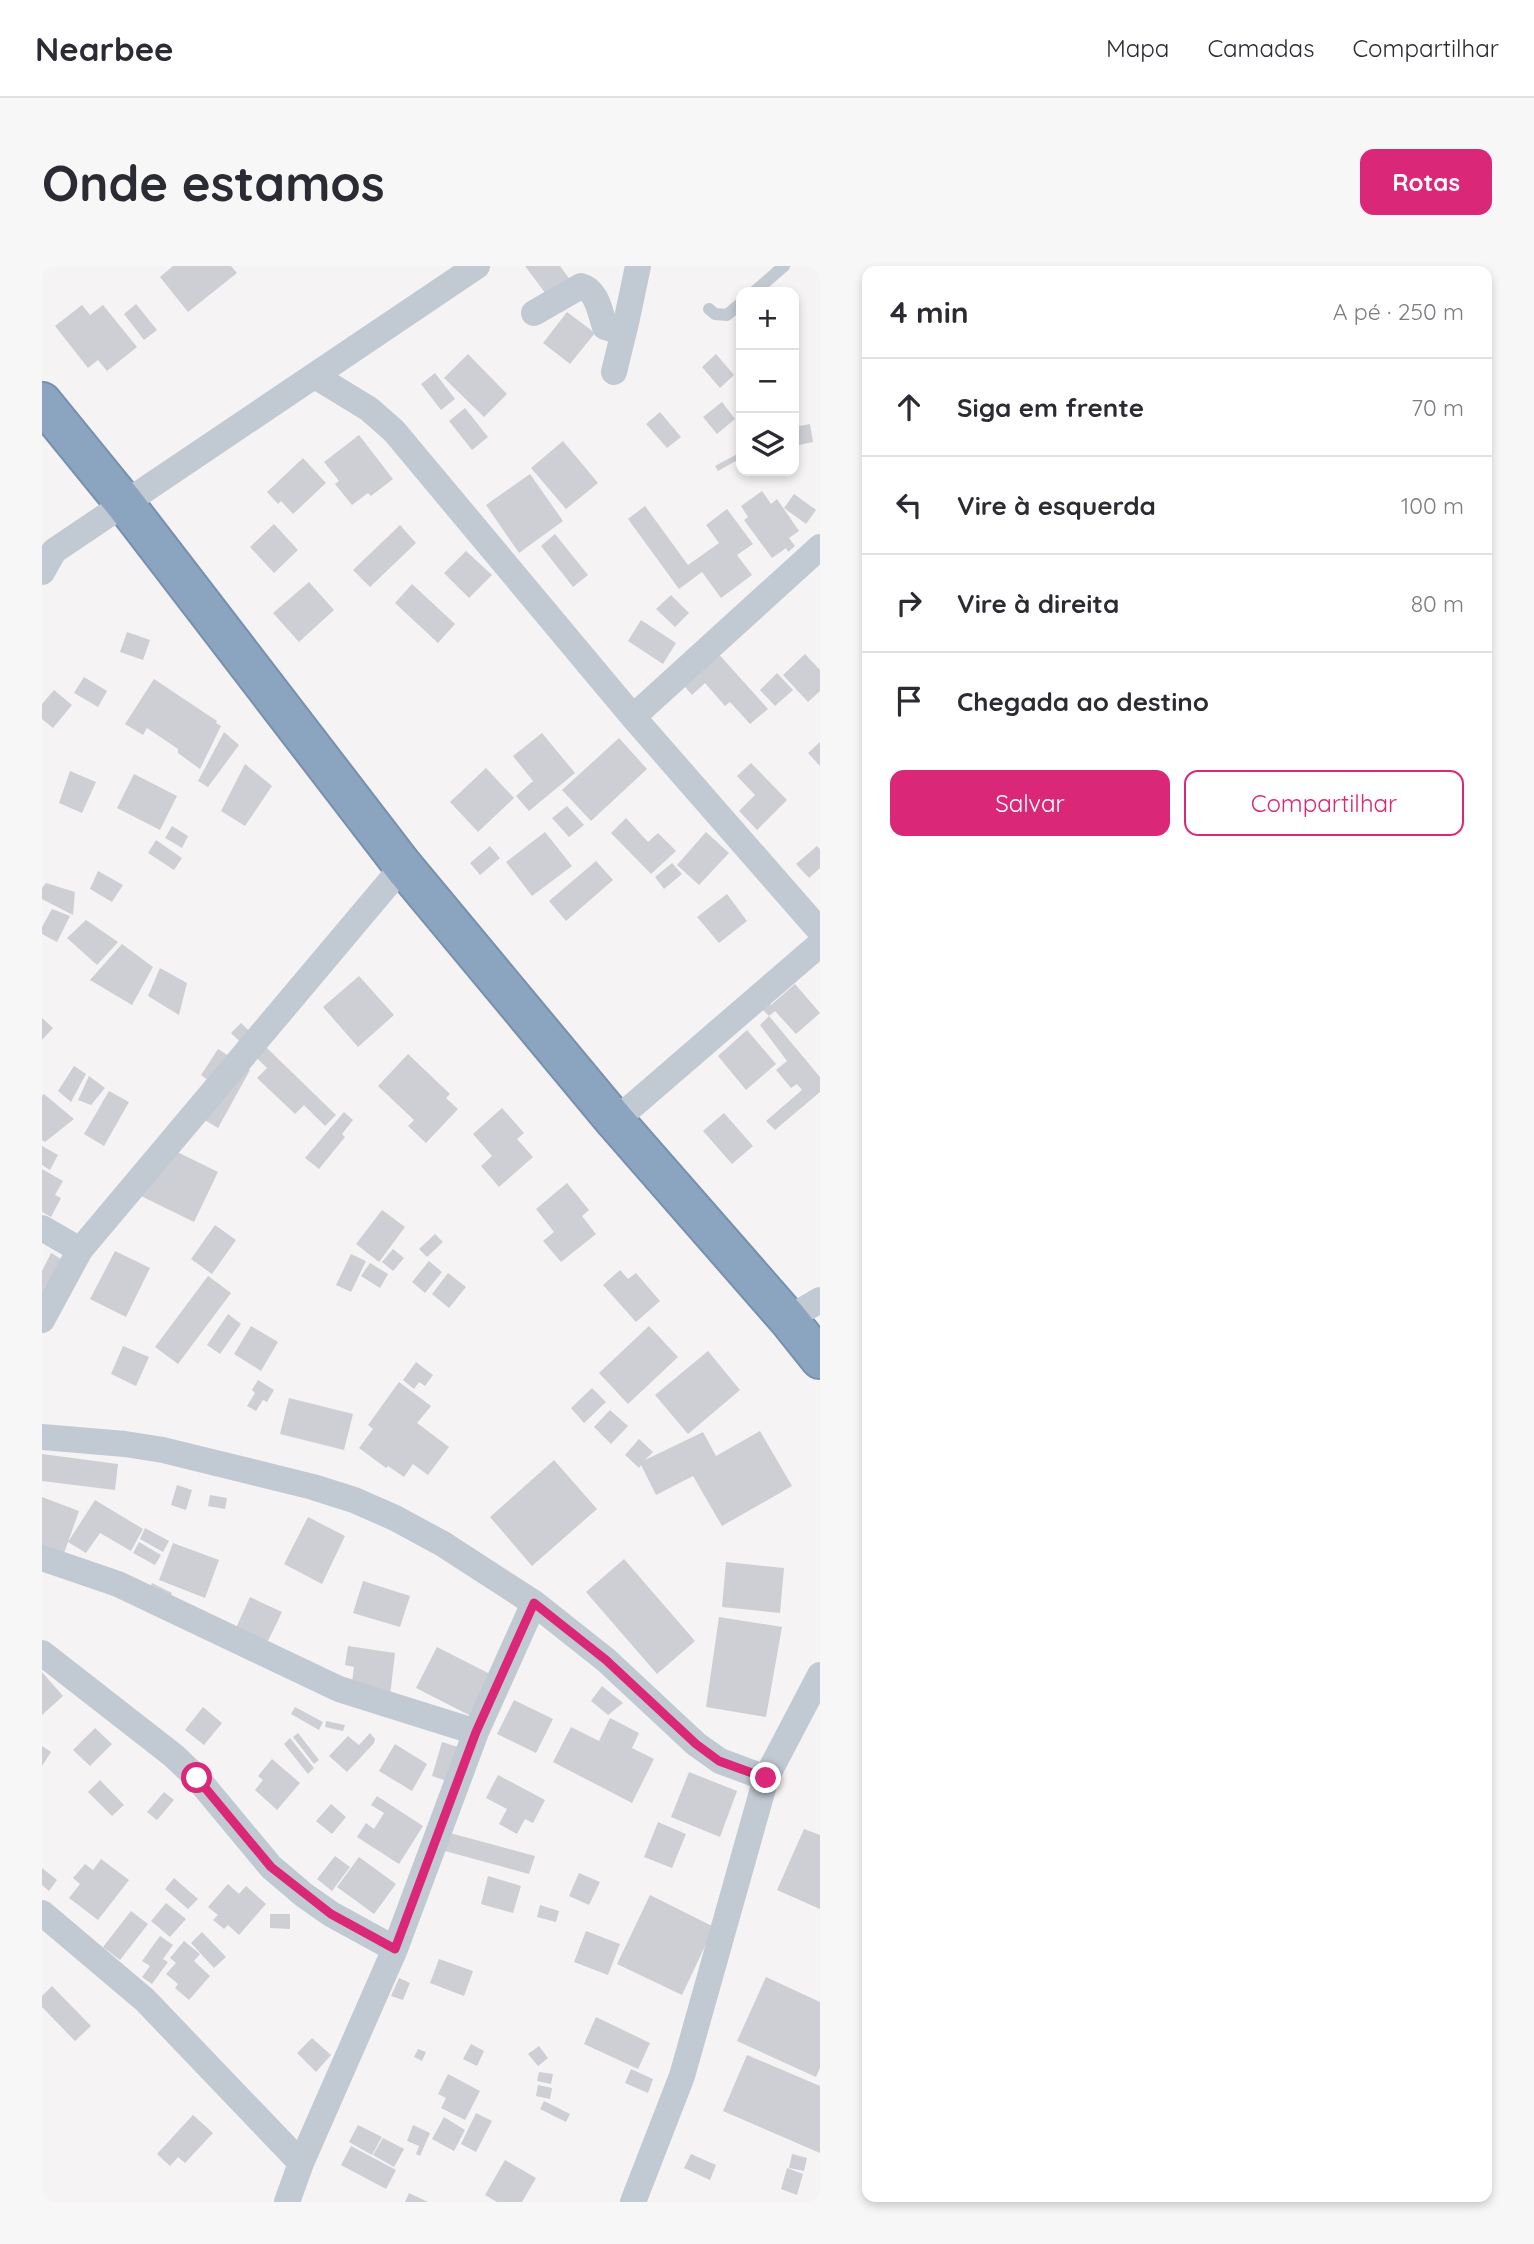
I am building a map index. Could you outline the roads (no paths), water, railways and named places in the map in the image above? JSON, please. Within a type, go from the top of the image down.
[{"type":"highway","points":[[42,402],[125,505],[403,866],[615,1121],[820,1359]]},
{"type":"street","points":[[42,572],[54,551],[477,266]]},
{"type":"street","points":[[614,372],[638,266]]},
{"type":"street","points":[[534,313],[581,286],[588,288],[594,295],[605,327],[615,330],[626,323]]},
{"type":"street","points":[[315,376],[369,409],[394,431],[633,718],[820,931]]},
{"type":"street","points":[[633,718],[820,547]]},
{"type":"street","points":[[42,1320],[80,1250],[403,866]]},
{"type":"street","points":[[615,1121],[820,944]]},
{"type":"street","points":[[42,1228],[80,1250]]},
{"type":"street","points":[[788,1319],[820,1300]]},
{"type":"street","points":[[42,1437],[163,1450],[313,1487],[355,1500],[396,1518],[443,1544],[534,1603],[606,1660],[696,1744],[719,1761],[766,1778]]},
{"type":"street","points":[[42,1558],[118,1584],[339,1689],[476,1732]]},
{"type":"street","points":[[297,2198],[301,2163],[395,1949],[476,1732],[534,1603]]},
{"type":"street","points":[[42,1653],[174,1755],[197,1778],[271,1867],[296,1888],[331,1914],[395,1949]]},
{"type":"street","points":[[633,2202],[682,2076],[766,1778],[820,1675]]},
{"type":"street","points":[[42,1913],[145,2000],[301,2163]]},
{"type":"lane","points":[[760,287],[784,266]]},
{"type":"lane","points":[[709,309],[715,314],[727,315],[736,307]]}]
